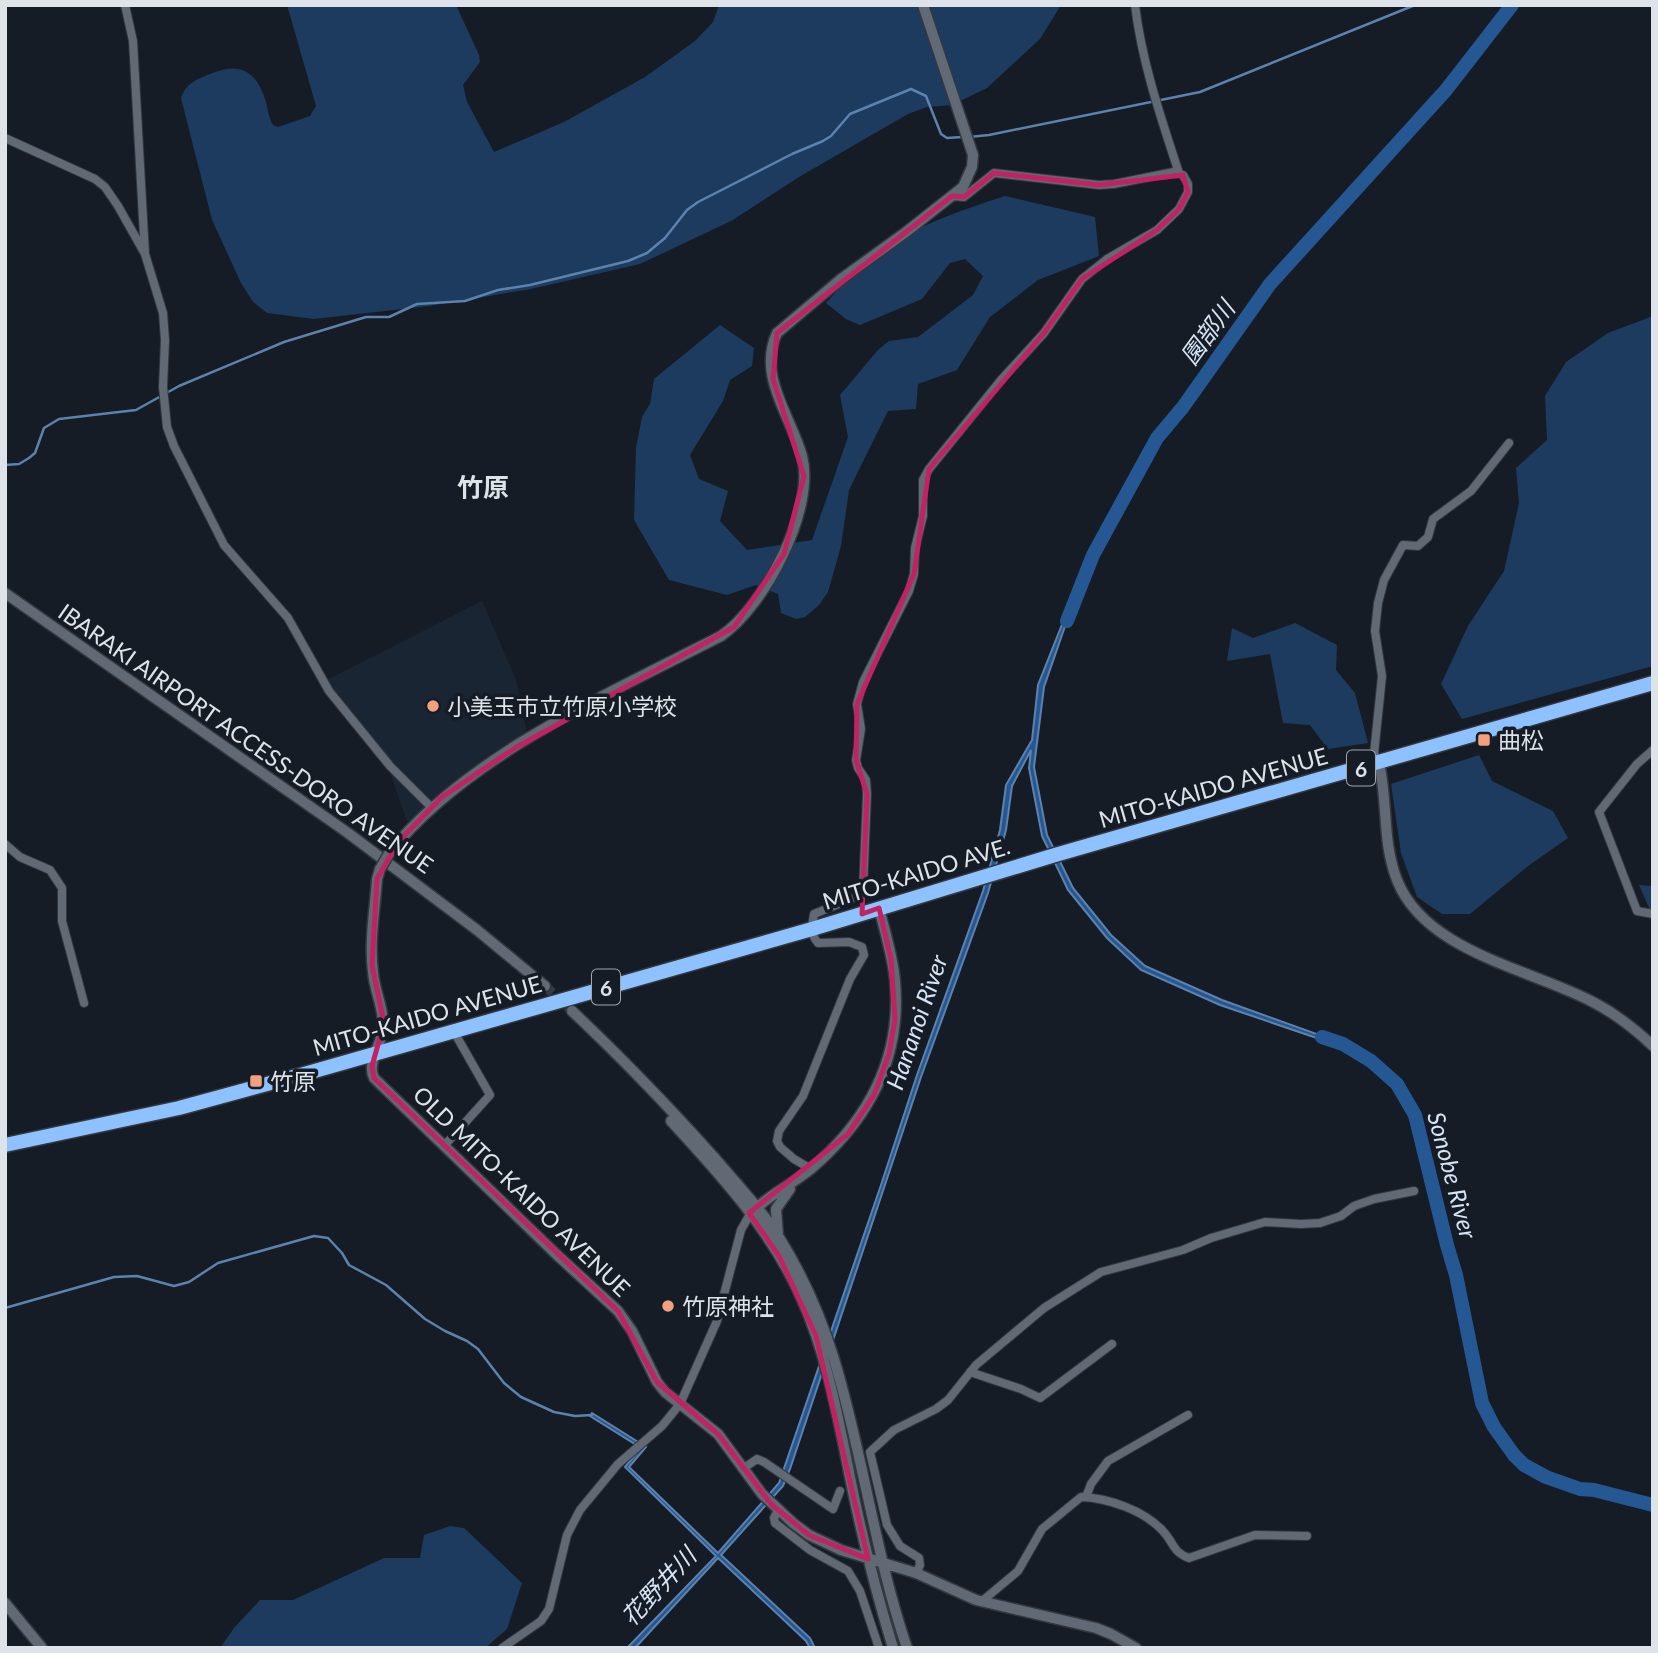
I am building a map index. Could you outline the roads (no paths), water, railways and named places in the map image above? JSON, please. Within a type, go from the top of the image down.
[{"type":"highway","name":"MITO-KAIDO AVENUE","points":[[1068,852],[1653,683]]},
{"type":"highway","name":"MITO-KAIDO AVE.","points":[[812,929],[1068,852]]},
{"type":"highway","name":"MITO-KAIDO AVENUE","points":[[5,1145],[178,1108],[812,929]]},
{"type":"street","points":[[125,5],[133,41],[145,254]]},
{"type":"street","points":[[376,1054],[384,1023],[372,965],[377,878],[390,852],[431,807],[481,771],[575,712],[721,636],[741,621],[758,599],[784,554],[803,494],[804,476],[802,456],[783,409],[770,364],[772,345],[777,333],[841,279],[952,196],[963,187],[969,176],[973,155],[923,5]]},
{"type":"street","points":[[1135,5],[1153,94],[1179,173]]},
{"type":"street","points":[[5,138],[95,179],[118,206],[145,254],[163,313],[163,387],[167,427],[224,545],[288,618],[329,691],[390,766],[431,807]]},
{"type":"street","points":[[811,1169],[794,1159],[777,1141],[779,1131],[803,1096],[850,979],[864,955],[862,947],[857,943],[818,943],[813,937],[812,929],[814,914],[861,895],[863,891],[867,794],[866,780],[856,760],[861,729],[858,704],[863,682],[909,591],[914,575],[915,548],[923,516],[923,480],[1001,380],[1044,333],[1082,279],[1107,259],[1157,230],[1179,208],[1188,192],[1188,184],[1183,175],[1174,172],[1099,185],[994,173],[971,194],[964,197],[952,196]]},
{"type":"street","points":[[1509,443],[1471,491],[1433,519],[1428,537],[1418,546],[1403,545],[1384,580],[1378,603],[1375,631],[1382,676],[1374,754],[1382,778],[1385,829],[1397,880],[1414,908],[1438,931],[1477,952],[1591,1001],[1629,1024],[1653,1046]]},
{"type":"street","name":"IBARAKI AIRPORT ACCESS-DORO AVENUE","points":[[5,593],[348,833],[461,919],[543,988]]},
{"type":"street","points":[[1653,750],[1637,764],[1599,811],[1637,911],[1653,914]]},
{"type":"street","points":[[5,844],[20,857],[50,870],[62,888],[62,921],[84,1003]]},
{"type":"street","points":[[502,1648],[541,1621],[549,1609],[567,1535],[580,1510],[618,1464],[662,1426],[680,1404],[718,1321],[741,1230],[753,1210],[811,1169],[848,1134],[874,1095],[889,1054],[895,1019],[895,982],[879,908]]},
{"type":"street","points":[[569,1013],[648,1085],[779,1237],[807,1288],[834,1357],[882,1562],[906,1648]]},
{"type":"street","points":[[444,1146],[490,1095],[453,1030]]},
{"type":"street","name":"OLD MITO-KAIDO AVENUE","points":[[376,1054],[371,1073],[374,1078],[618,1311],[632,1331],[657,1382],[718,1434],[762,1494],[808,1535],[841,1550],[916,1573],[981,1602],[1096,1628],[1136,1648]]},
{"type":"street","points":[[779,1237],[776,1209],[799,1178]]},
{"type":"street","points":[[916,1573],[920,1565],[919,1558],[900,1546],[887,1525],[870,1452],[894,1430],[948,1400],[976,1364],[1044,1308],[1101,1272],[1182,1250],[1210,1238],[1265,1222],[1320,1223],[1341,1216],[1354,1206],[1374,1199],[1414,1191]]},
{"type":"street","points":[[753,1210],[799,1294],[828,1373],[868,1559],[893,1648]]},
{"type":"street","points":[[970,1372],[1040,1398],[1112,1344]]},
{"type":"street","points":[[1086,1497],[1091,1484],[1108,1461],[1188,1415]]},
{"type":"street","points":[[744,1468],[757,1459],[764,1462],[832,1509],[840,1491]]},
{"type":"street","points":[[981,1602],[1017,1572],[1042,1529],[1080,1497],[1097,1498],[1141,1514],[1163,1531],[1179,1554],[1189,1558],[1255,1535],[1307,1536]]},
{"type":"street","points":[[775,1507],[775,1523],[810,1550],[848,1571],[860,1591],[880,1648]]},
{"type":"street","points":[[5,1603],[42,1648]]},
{"type":"waterway","points":[[969,137],[1200,92],[1415,5]]},
{"type":"waterway","name":"園部川","points":[[1067,621],[1093,555],[1157,438],[1183,407],[1270,284],[1446,90],[1512,5]]},
{"type":"waterway","points":[[5,465],[19,464],[35,453],[44,428],[59,419],[136,410],[179,386],[284,342],[366,317],[389,317],[417,304],[465,301],[498,290],[628,261],[647,253],[665,238],[687,210],[698,202],[823,141],[831,136],[850,114],[911,89],[926,96],[941,134],[947,138],[962,137]]},
{"type":"waterway","name":"Sonobe River","points":[[1322,1037],[1343,1044],[1371,1061],[1397,1084],[1415,1115],[1456,1275],[1482,1403],[1494,1427],[1524,1465],[1546,1477],[1580,1489],[1653,1505]]},
{"type":"waterway","points":[[5,1308],[114,1277],[137,1276],[174,1286],[189,1282],[218,1263],[314,1236],[328,1238],[349,1265],[386,1285],[425,1319],[478,1349],[504,1383],[521,1397],[554,1412],[575,1416],[592,1415]]},
{"type":"tunnel","points":[[545,986],[572,1011]]},
{"type":"place","name":"小美玉市立竹原小学校","points":[[433,706]]},
{"type":"place","name":"曲松","points":[[1484,740]]},
{"type":"place","name":"竹原","points":[[256,1081]]},
{"type":"place","name":"竹原神社","points":[[668,1306]]},
{"type":"district","name":"竹原","points":[[483,487]]},
{"type":"water label","name":"Hananoi River","points":[[916,1022]]},
{"type":"water label","name":"花野井川","points":[[658,1586]]}]
